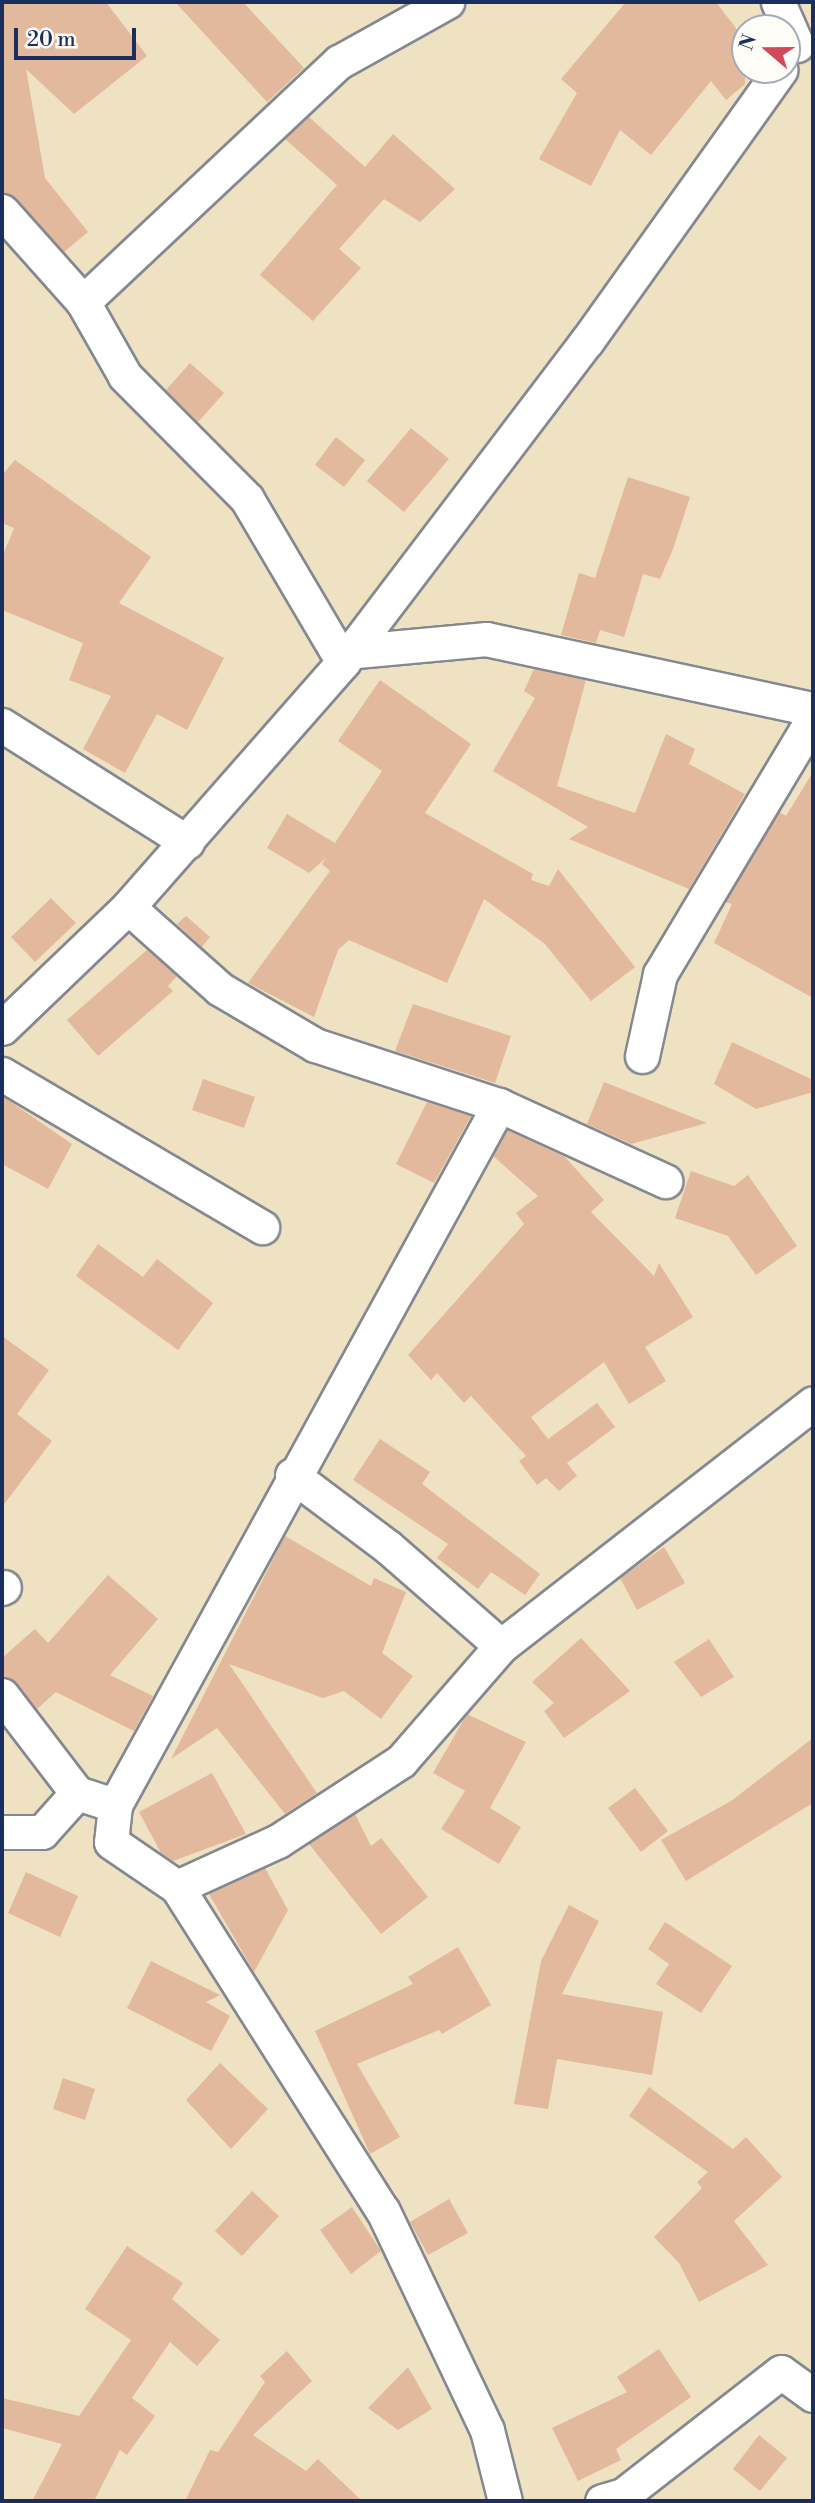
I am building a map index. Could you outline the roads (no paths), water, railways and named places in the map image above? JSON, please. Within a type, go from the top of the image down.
[{"type":"street","points":[[83,302],[339,62],[447,2]]},
{"type":"street","points":[[2,1028],[128,907],[345,657],[587,341],[770,84]]},
{"type":"street","points":[[2,211],[83,302],[125,376],[247,499],[345,657]]},
{"type":"street","points":[[345,657],[486,639],[813,709]]},
{"type":"street","points":[[642,1056],[660,974],[813,718]]},
{"type":"street","points":[[2,725],[187,842]]},
{"type":"street","points":[[128,907],[220,989],[315,1045],[499,1105],[664,1181]]},
{"type":"street","points":[[2,1074],[262,1227]]},
{"type":"street","points":[[499,1105],[398,1298],[292,1475],[115,1805],[111,1842],[177,1887],[383,2211],[487,2430],[499,2499]]},
{"type":"street","points":[[177,1887],[278,1842],[401,1761],[501,1646],[813,1403]]},
{"type":"street","points":[[292,1475],[388,1547],[501,1646]]},
{"type":"street","points":[[2,1695],[77,1793],[115,1805]]},
{"type":"street","points":[[2,1832],[42,1832],[77,1793]]},
{"type":"street","points":[[602,2501],[623,2495],[781,2372],[813,2395]]}]
